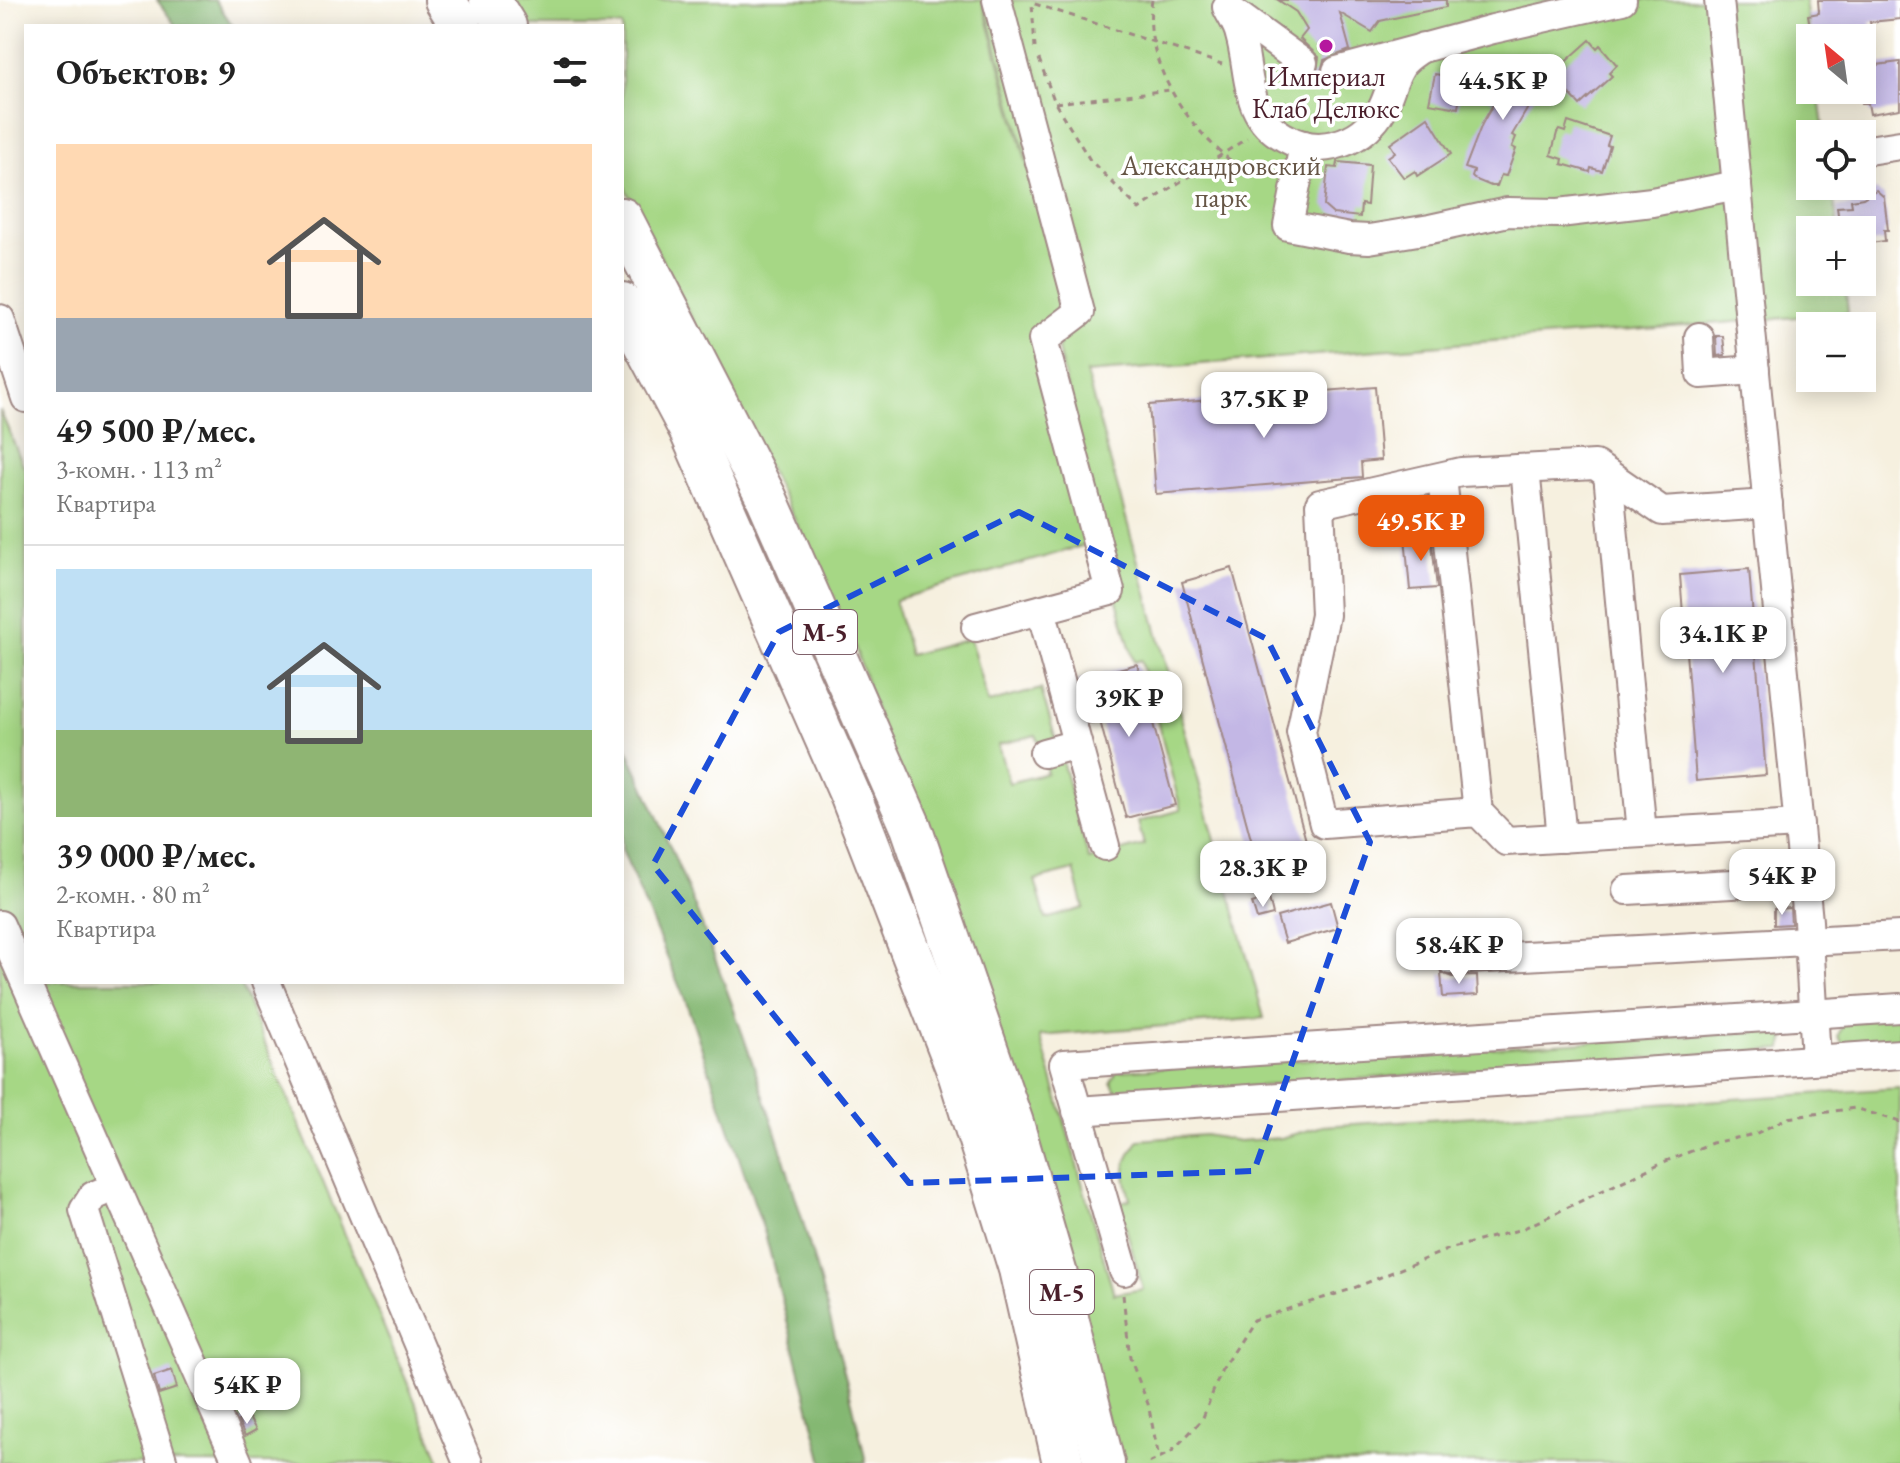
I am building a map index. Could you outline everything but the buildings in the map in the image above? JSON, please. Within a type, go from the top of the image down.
[{"type":"highway","points":[[445,0],[460,24]]},
{"type":"highway","points":[[490,0],[505,24]]},
{"type":"highway","name":"М-5","points":[[624,222],[767,499],[911,827],[1013,1123],[1058,1278],[1104,1463]]},
{"type":"highway","name":"М-5","points":[[624,307],[689,429],[851,797],[958,1073],[1019,1269],[1063,1463]]},
{"type":"street","points":[[976,627],[1110,591],[1043,340],[1080,312],[997,0]]},
{"type":"street","points":[[1337,71],[1423,47],[1521,11],[1622,0]]},
{"type":"street","points":[[1719,0],[1799,824],[1816,1059]]},
{"type":"street","points":[[1222,4],[1239,30],[1248,87],[1258,114],[1280,135],[1304,145],[1334,145],[1352,139],[1365,130],[1376,120],[1387,101],[1400,67],[1423,47]]},
{"type":"street","points":[[1222,4],[1303,63]]},
{"type":"street","points":[[1304,145],[1288,226],[1349,238],[1369,239],[1508,212],[1559,213],[1652,202],[1737,185]]},
{"type":"street","points":[[1876,149],[1900,145]]},
{"type":"street","points":[[0,319],[24,392]]},
{"type":"street","points":[[1699,337],[1701,374],[1755,370]]},
{"type":"street","points":[[1478,812],[1324,824],[1301,732],[1325,615],[1320,504],[1461,472],[1595,465],[1662,511],[1768,504]]},
{"type":"street","points":[[1525,469],[1562,838]]},
{"type":"street","points":[[1608,474],[1642,833]]},
{"type":"street","points":[[1442,477],[1478,812],[1506,841],[1799,824]]},
{"type":"street","points":[[1041,610],[1105,846]]},
{"type":"street","points":[[1044,753],[1077,744]]},
{"type":"street","points":[[1627,890],[1804,880]]},
{"type":"street","points":[[0,925],[24,980]]},
{"type":"street","points":[[1451,960],[1900,936]]},
{"type":"street","points":[[26,984],[238,1463]]},
{"type":"street","points":[[267,984],[468,1463]]},
{"type":"street","points":[[1124,1271],[1064,1064],[1900,1008]]},
{"type":"street","points":[[1077,1111],[1900,1054]]},
{"type":"street","points":[[114,1187],[93,1196],[84,1210],[163,1463]]},
{"type":"path","points":[[1152,0],[1149,17],[1151,42],[1171,90],[1198,129],[1222,154],[1246,172]]},
{"type":"path","points":[[1225,66],[1032,3],[1035,49],[1055,103],[1090,160],[1139,209],[1254,133]]},
{"type":"path","points":[[1055,103],[1171,90]]},
{"type":"path","points":[[1149,1463],[1171,1452],[1202,1420],[1222,1369],[1253,1320],[1349,1290],[1449,1249],[1522,1229],[1661,1163],[1712,1143],[1755,1134],[1787,1118],[1855,1108],[1900,1122]]},
{"type":"path","points":[[1124,1271],[1123,1305],[1130,1358],[1148,1404],[1159,1458]]},
{"type":"highlighted area","points":[[1019,512],[1267,639],[1370,842],[1254,1171],[909,1183],[653,865],[779,632]]},
{"type":"green space","points":[[157,0],[215,0],[232,24],[175,24]]},
{"type":"green space","name":"Александровский парк","points":[[514,0],[982,0],[1057,274],[984,0],[1805,0],[1808,24],[1796,24],[1796,104],[1820,104],[1822,120],[1796,120],[1796,200],[1834,200],[1836,216],[1796,216],[1796,296],[1846,296],[1848,312],[1796,312],[1796,317],[1086,373],[1264,1018],[1040,1036],[1114,1294],[1143,1289],[1119,1203],[1130,1199],[1125,1168],[1139,1140],[1205,1135],[1239,1141],[1281,1138],[1323,1126],[1900,1088],[1900,1463],[1121,1463],[855,647],[794,518],[624,186],[624,24],[529,24]],"holes":[[[1067,307],[1063,338],[1058,349],[1113,586],[1134,662],[1141,660],[1181,810],[1138,822],[1144,845],[1089,860],[1061,757],[1044,761],[1047,773],[1009,783],[998,745],[1036,735],[1040,745],[1056,740],[1041,689],[988,703],[970,639],[909,655],[895,600],[1089,544],[1032,332]],[[1074,870],[1084,908],[1046,919],[1035,880]]]},
{"type":"green space","points":[[0,410],[24,467],[24,984],[240,984],[441,1463],[0,1463]]},
{"type":"green space","points":[[624,742],[681,871],[757,1076],[821,1286],[866,1463],[823,1463],[766,1237],[686,1002],[624,855]]},
{"type":"green space","points":[[1900,1015],[1900,1044],[1844,1045],[1838,1036],[1843,1023]]},
{"type":"green space","points":[[1781,1030],[1785,1037],[1782,1049],[1119,1096],[1111,1082],[1117,1071]]},
{"type":"place","name":"Империал Клаб Делюкс","points":[[1326,46]]}]
